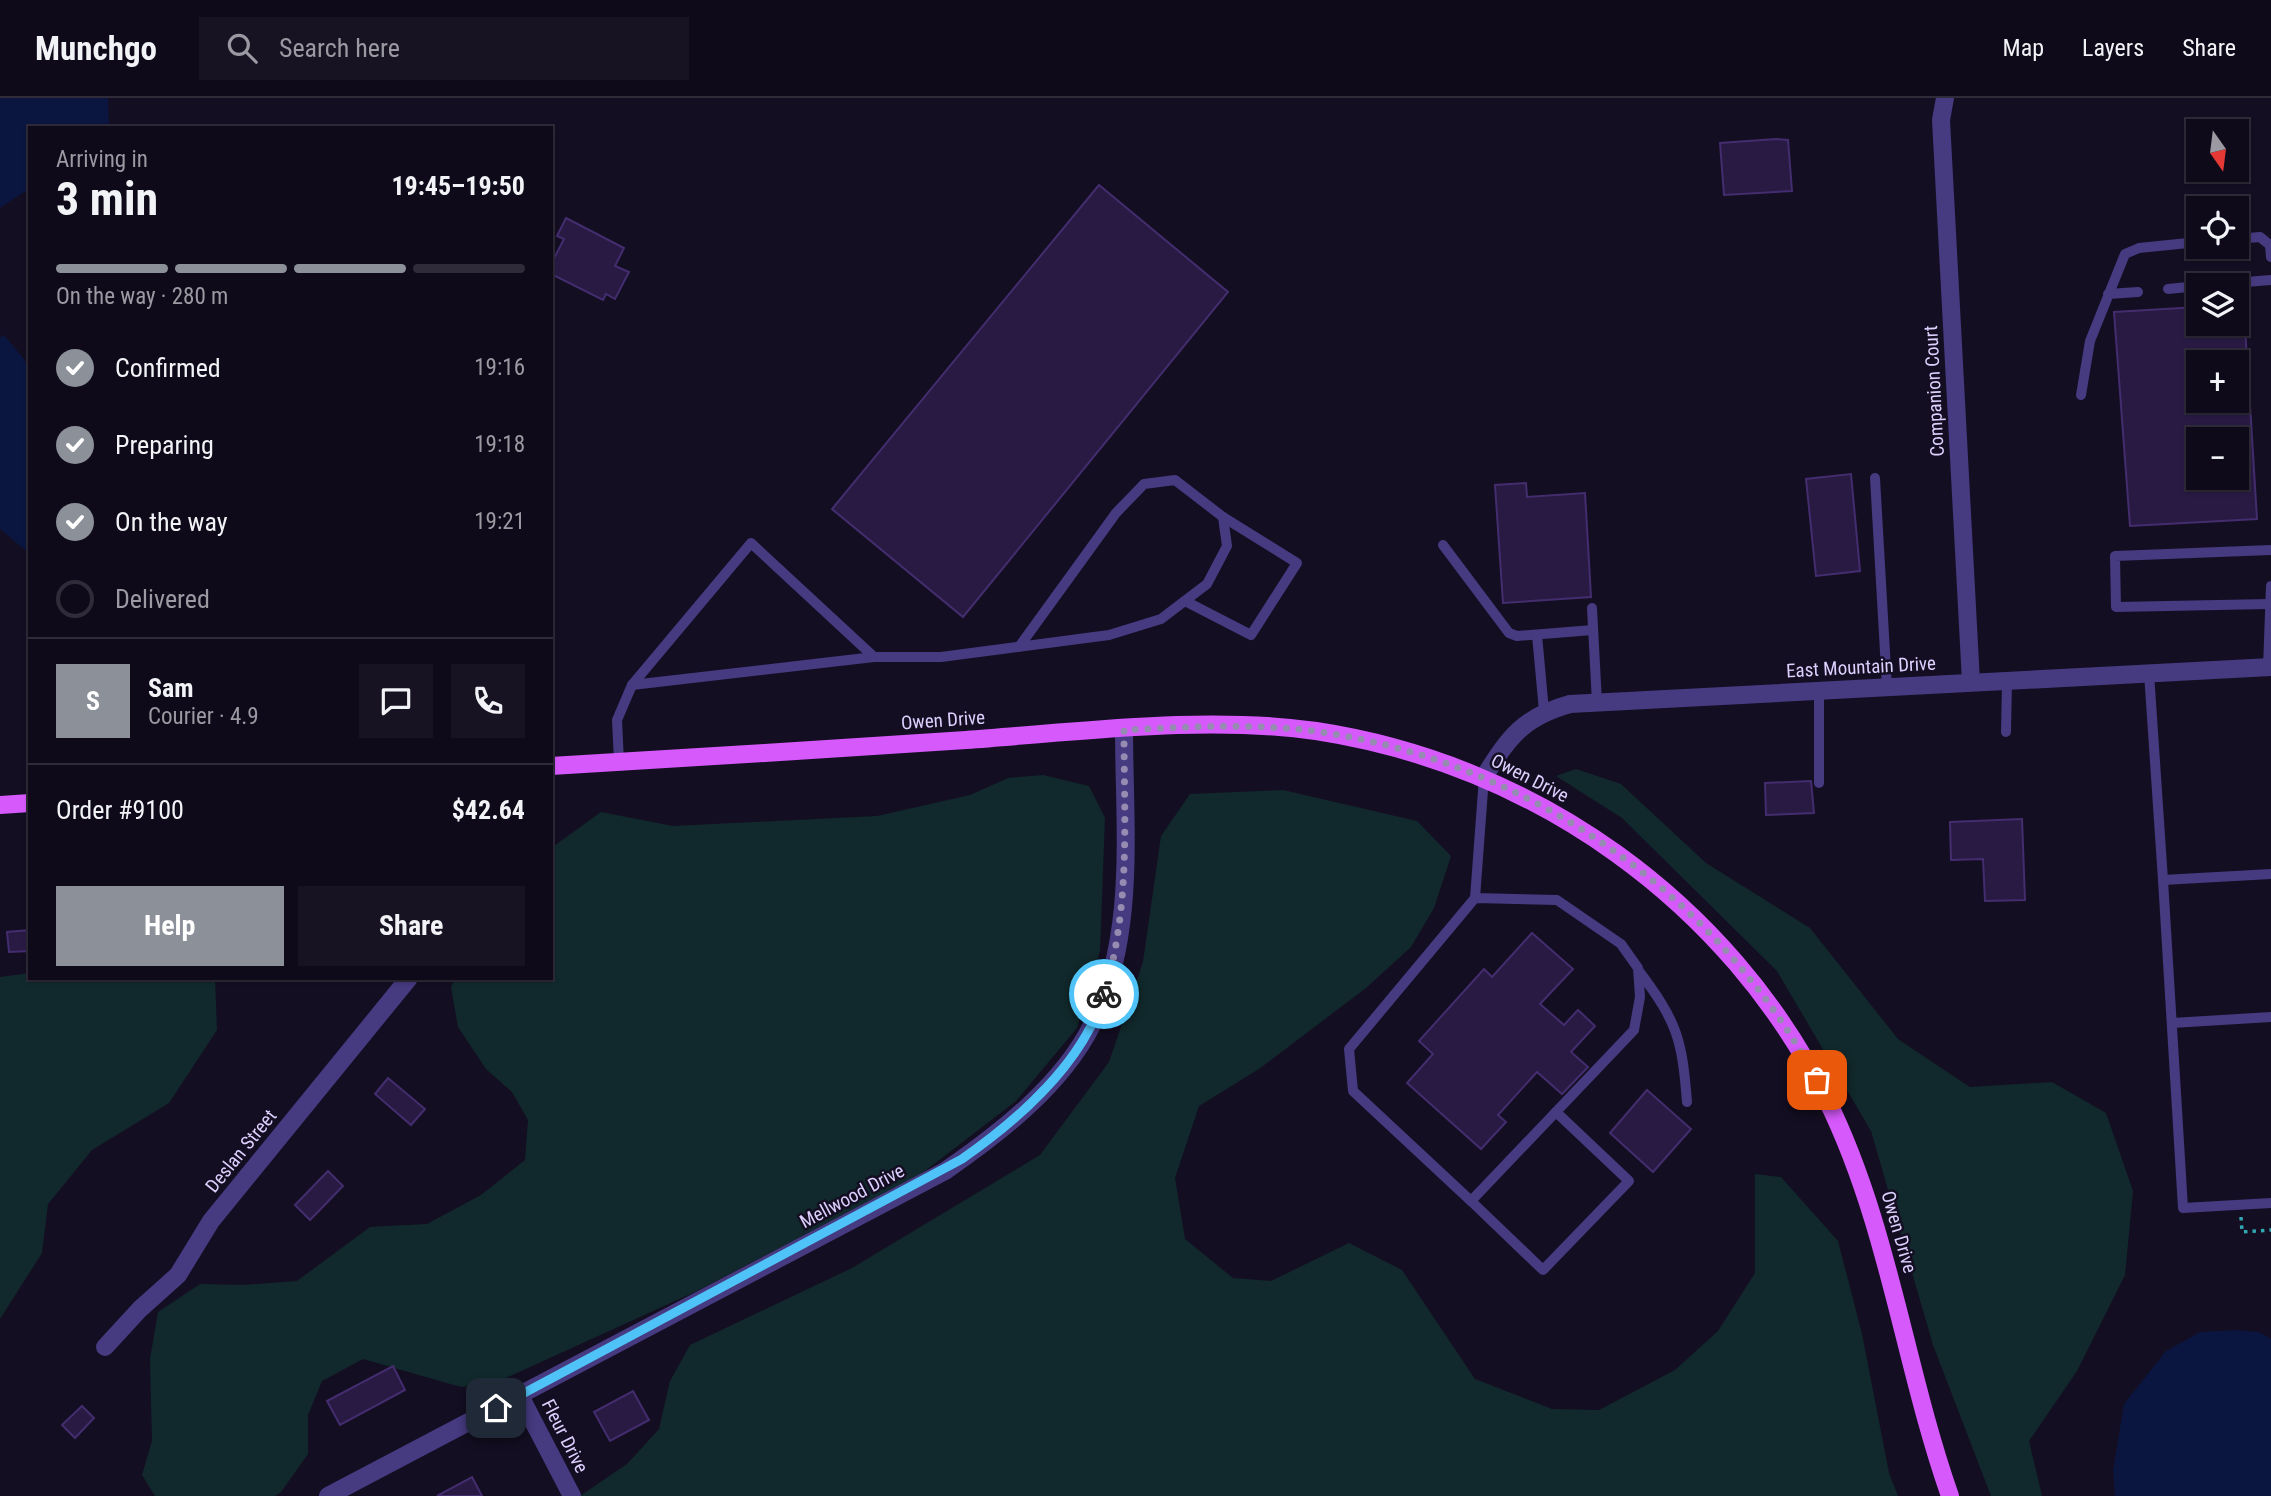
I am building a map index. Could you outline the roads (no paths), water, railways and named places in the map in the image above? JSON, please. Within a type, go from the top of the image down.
[{"type":"main road","name":"Owen Drive","points":[[553,766],[1124,730],[1247,727],[1315,731],[1425,756],[1484,777],[1569,822],[1651,877],[1689,912],[1756,987],[1807,1062],[1844,1135],[1877,1226],[1950,1496]]},
{"type":"main road","points":[[0,805],[28,803]]},
{"type":"street","name":"Companion Court","points":[[1945,98],[1941,120],[1971,682]]},
{"type":"street","name":"East Mountain Drive","points":[[1484,777],[1505,744],[1529,720],[1544,711],[1570,704],[2270,667]]},
{"type":"street","name":"Mellwood Drive","points":[[328,1496],[945,1171],[988,1140],[1046,1086],[1091,1026],[1117,952],[1124,889],[1124,730]]},
{"type":"street","name":"Deslan Street","points":[[104,1348],[139,1309],[178,1275],[211,1222],[407,980]]},
{"type":"street","name":"Fleur Drive","points":[[520,1396],[572,1496]]},
{"type":"lane","points":[[2249,238],[2260,237],[2270,245],[2271,257]]},
{"type":"lane","points":[[2081,395],[2090,341],[2124,254],[2139,247],[2186,243]]},
{"type":"lane","points":[[2249,282],[2271,280]]},
{"type":"lane","points":[[2168,289],[2186,287]]},
{"type":"lane","points":[[2108,294],[2138,292]]},
{"type":"lane","points":[[1875,478],[1887,687]]},
{"type":"lane","points":[[1019,647],[1116,513],[1144,484],[1175,480],[1223,517],[1297,563],[1251,635],[1185,601]]},
{"type":"lane","points":[[632,685],[874,657],[941,657],[1109,635],[1161,619],[1208,584],[1227,546],[1223,517]]},
{"type":"lane","points":[[619,762],[617,720],[632,685],[751,543],[874,657]]},
{"type":"lane","points":[[1443,545],[1505,630],[1517,636],[1593,630]]},
{"type":"lane","points":[[2269,604],[2116,607],[2115,556],[2271,550]]},
{"type":"lane","points":[[2270,667],[2271,586]]},
{"type":"lane","points":[[1592,608],[1597,703]]},
{"type":"lane","points":[[1537,635],[1544,711]]},
{"type":"lane","points":[[2149,673],[2183,1208],[2271,1203]]},
{"type":"lane","points":[[2006,732],[2007,681]]},
{"type":"lane","points":[[1819,690],[1819,783]]},
{"type":"lane","points":[[1484,777],[1475,898],[1349,1049],[1353,1090],[1543,1270],[1629,1181],[1556,1112]]},
{"type":"lane","points":[[2163,880],[2271,874]]},
{"type":"lane","points":[[1475,898],[1557,900],[1621,944],[1667,1008],[1683,1048],[1687,1102]]},
{"type":"lane","points":[[1471,1201],[1634,1030],[1640,997],[1637,968]]},
{"type":"lane","points":[[2172,1023],[2271,1017]]},
{"type":"water","points":[[0,98],[108,98],[109,126],[28,126],[28,189],[0,208]]},
{"type":"water","points":[[4,335],[28,368],[28,552],[0,529],[0,338]]},
{"type":"water","points":[[2200,1332],[2259,1332],[2271,1339],[2271,1496],[2115,1496],[2113,1471],[2124,1404],[2166,1351]]}]
